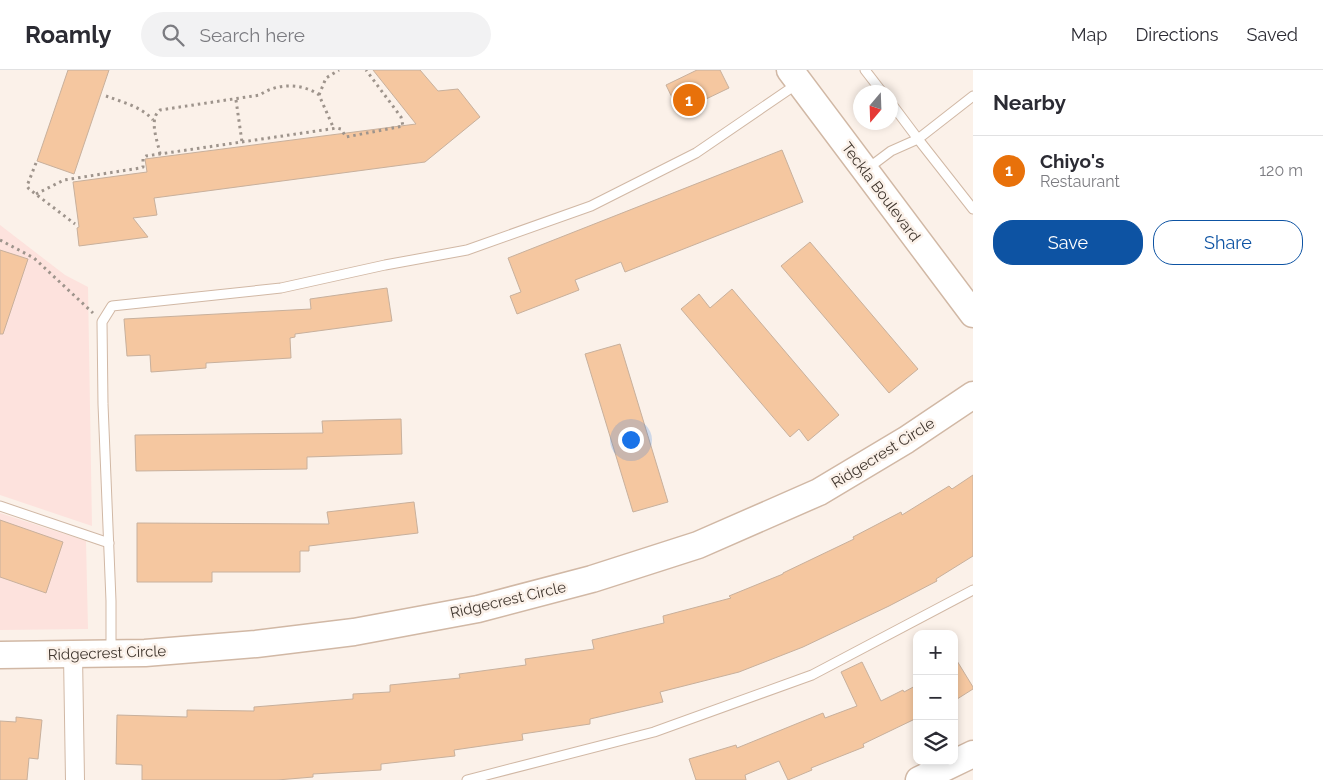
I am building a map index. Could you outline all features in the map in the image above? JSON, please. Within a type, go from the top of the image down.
[{"type":"street","name":"Teckla Boulevard","points":[[794,76],[973,314]]},
{"type":"street","name":"Ridgecrest Circle","points":[[0,655],[145,653],[247,645],[354,632],[478,609],[592,579],[698,544],[818,492],[906,440],[973,395]]},
{"type":"street","points":[[73,655],[75,780]]},
{"type":"street","points":[[920,780],[973,754]]},
{"type":"lane","points":[[865,70],[877,85]]},
{"type":"lane","points":[[111,654],[102,322],[112,306],[281,288],[385,265],[467,250],[591,206],[696,153],[794,76]]},
{"type":"lane","points":[[865,170],[891,151],[918,139],[973,96]]},
{"type":"lane","points":[[898,113],[973,209]]},
{"type":"lane","points":[[0,506],[109,543]]},
{"type":"lane","points":[[467,780],[654,732],[812,675],[973,590]]},
{"type":"path","points":[[319,95],[326,78],[339,70]]},
{"type":"path","points":[[36,194],[64,180],[143,167],[146,156],[334,129],[341,129],[346,137],[403,126],[402,117],[366,70]]},
{"type":"path","points":[[160,154],[154,120],[156,113],[160,110],[236,100],[260,95],[270,88],[298,86],[315,92],[319,95],[334,129]]},
{"type":"path","points":[[106,96],[137,108],[154,120]]},
{"type":"path","points":[[236,100],[242,142]]},
{"type":"path","points":[[36,162],[27,186],[75,224]]},
{"type":"path","points":[[0,240],[34,258],[102,322]]},
{"type":"shaded area","points":[[0,225],[65,275],[88,287],[92,526],[0,495]]},
{"type":"shaded area","points":[[0,513],[86,541],[88,629],[0,630]]},
{"type":"building","points":[[68,70],[109,70],[74,174],[37,161]]},
{"type":"building","points":[[373,70],[420,70],[438,91],[458,89],[480,117],[425,162],[154,198],[157,215],[133,218],[148,237],[79,246],[77,228],[79,227],[73,182],[147,172],[145,159],[416,124]]},
{"type":"building","points":[[697,70],[720,70],[729,88],[679,112],[666,85]]},
{"type":"building","points":[[782,150],[803,202],[625,272],[621,262],[575,280],[579,290],[517,314],[510,296],[521,292],[508,258]]},
{"type":"building","points":[[810,242],[918,369],[889,393],[781,266]]},
{"type":"building","points":[[0,250],[28,259],[3,334],[0,334]]},
{"type":"building","points":[[387,288],[392,321],[295,334],[295,337],[290,338],[291,358],[206,363],[206,368],[151,372],[150,355],[127,356],[124,319],[311,309],[310,299]]},
{"type":"building","points":[[732,289],[839,415],[808,441],[799,429],[790,437],[681,309],[699,294],[710,308]]},
{"type":"building","points":[[620,344],[668,502],[633,512],[585,354]]},
{"type":"building","points":[[401,419],[402,454],[307,457],[307,469],[136,471],[135,435],[323,433],[322,421]]},
{"type":"building","points":[[973,475],[973,556],[936,579],[937,581],[803,647],[739,672],[660,692],[663,702],[590,719],[590,724],[522,734],[523,740],[454,750],[455,756],[381,764],[381,770],[313,774],[313,777],[277,780],[142,780],[142,765],[116,764],[117,715],[187,717],[187,710],[254,711],[254,707],[353,699],[353,694],[390,692],[390,685],[460,678],[459,674],[526,665],[525,659],[594,649],[592,640],[664,623],[663,616],[731,598],[729,596],[783,574],[854,539],[853,537],[901,512],[902,515],[949,486],[952,489]]},
{"type":"building","points":[[414,502],[418,533],[309,546],[309,551],[300,551],[300,572],[212,572],[212,582],[137,582],[137,523],[329,524],[327,512]]},
{"type":"building","points":[[0,520],[63,542],[46,593],[0,577]]},
{"type":"building","points":[[862,662],[881,701],[913,687],[913,720],[863,744],[864,747],[811,768],[812,770],[788,780],[779,761],[745,775],[746,780],[696,780],[689,759],[736,745],[737,748],[823,713],[825,718],[857,706],[841,672]]},
{"type":"building","points":[[958,663],[973,687],[973,689],[958,698]]},
{"type":"building","points":[[16,717],[42,720],[38,759],[29,758],[27,780],[0,780],[0,721],[16,722]]},
{"type":"place","name":"Chiyo's","points":[[689,100]]}]
